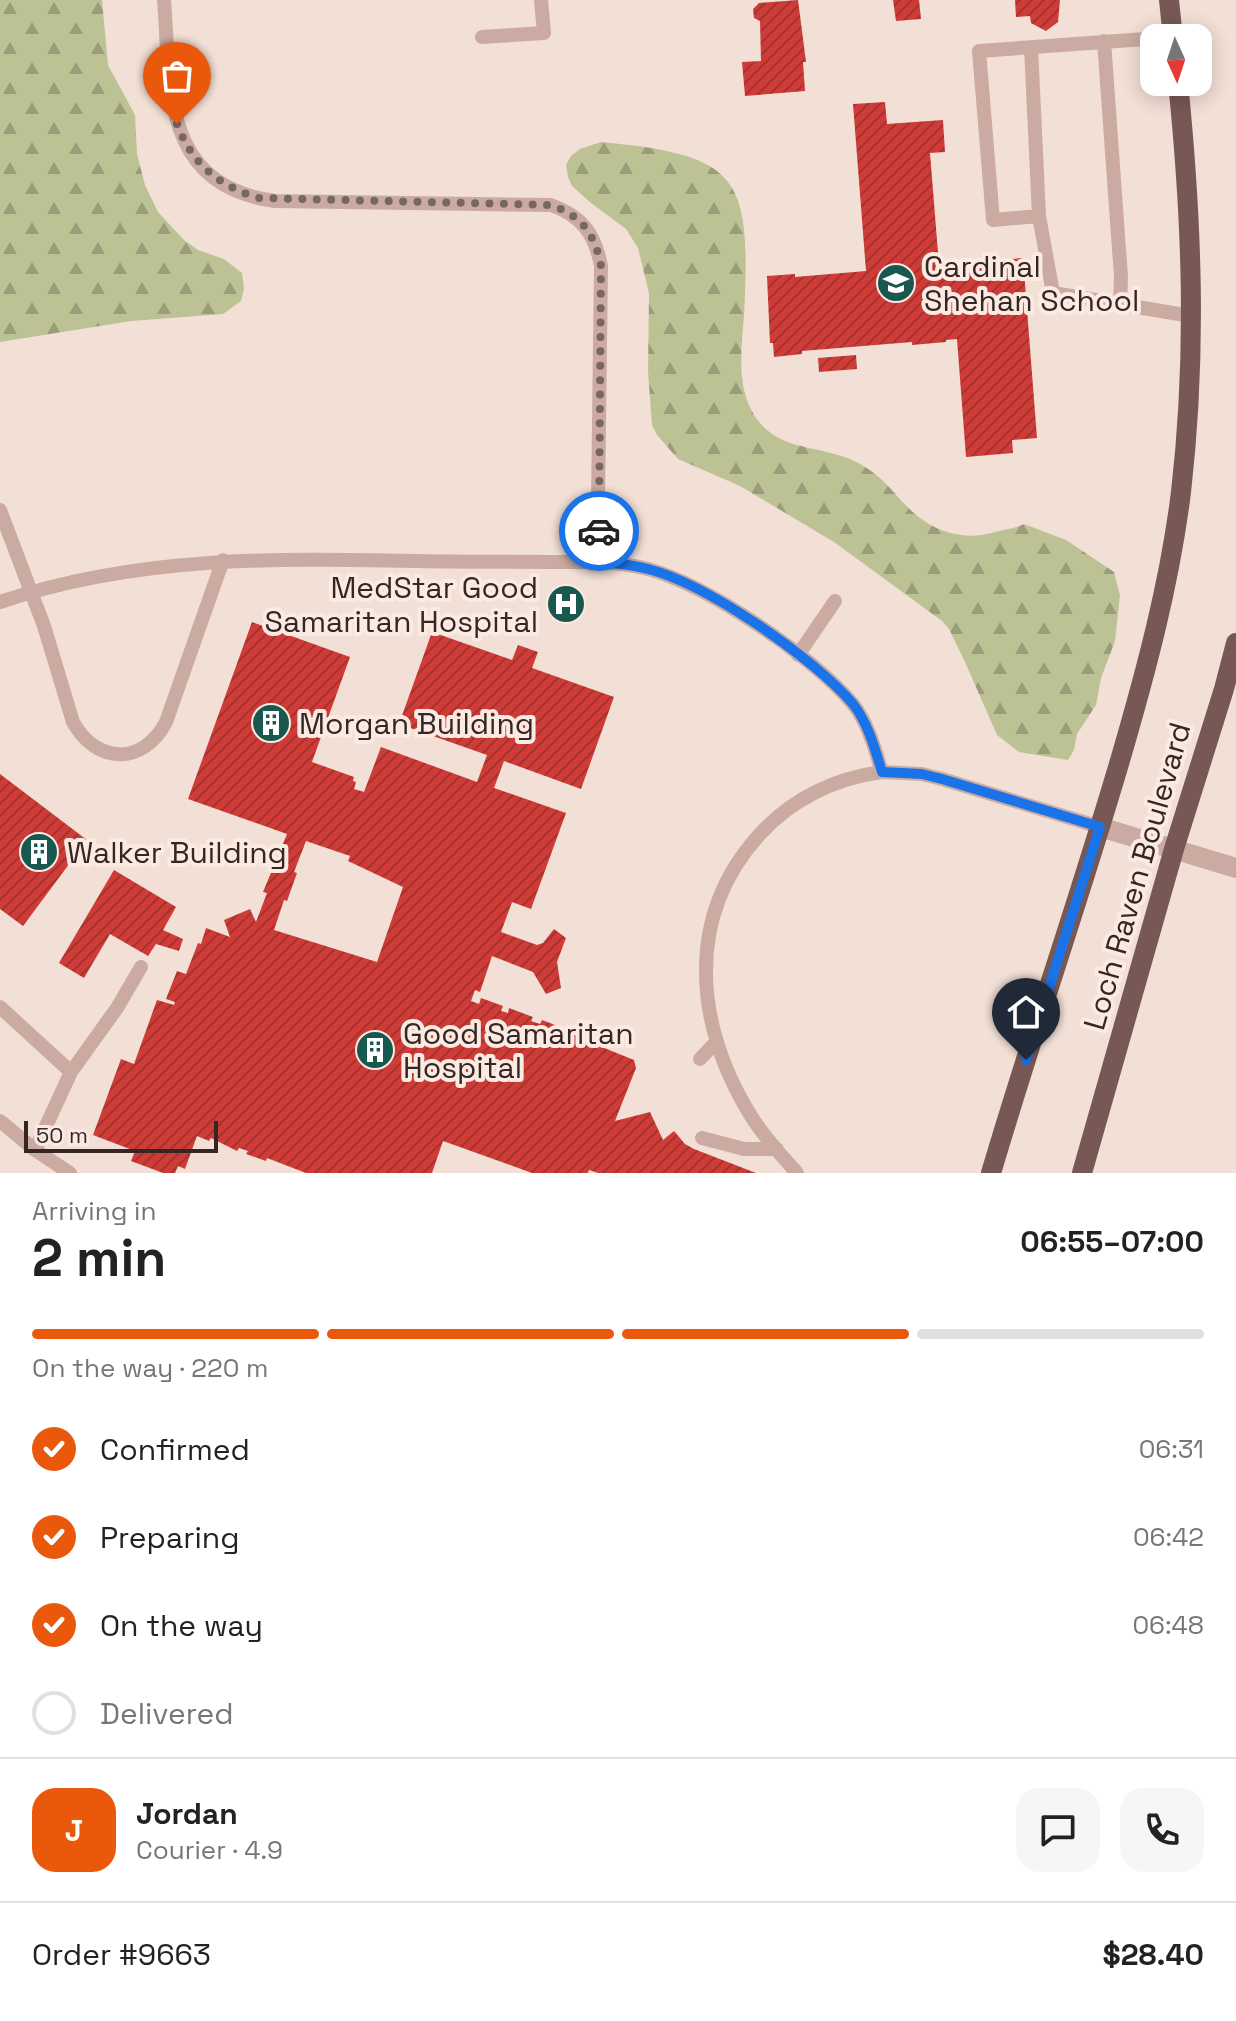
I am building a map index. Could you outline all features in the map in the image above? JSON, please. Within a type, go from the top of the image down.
[{"type":"main road","points":[[1169,0],[1172,24]]},
{"type":"main road","name":"Loch Raven Boulevard","points":[[991,1173],[1139,694],[1163,596],[1181,493],[1192,254],[1179,96]]},
{"type":"main road","name":"Loch Raven Boulevard","points":[[1082,1173],[1236,643]]},
{"type":"street","points":[[1100,827],[1236,868]]},
{"type":"lane","points":[[164,0],[177,124],[192,155],[221,183],[258,198],[275,201],[551,205],[568,211],[583,223],[598,249],[601,266],[600,562]]},
{"type":"lane","points":[[482,37],[544,33],[541,0]]},
{"type":"lane","points":[[1039,216],[993,220],[979,51],[1140,39]]},
{"type":"lane","points":[[1104,41],[1121,277],[1120,306]]},
{"type":"lane","points":[[1031,47],[1039,216],[1053,293],[1191,316]]},
{"type":"lane","points":[[0,510],[32,591],[73,722],[80,735],[103,751],[133,754],[158,737],[223,560]]},
{"type":"lane","points":[[0,602],[87,577],[223,560],[600,562],[650,569],[733,609],[798,655],[854,705],[872,741],[882,772]]},
{"type":"lane","points":[[798,655],[835,601]]},
{"type":"lane","points":[[797,1173],[753,1119],[742,1100],[717,1041],[707,996],[705,960],[710,925],[731,872],[750,845],[788,809],[836,782],[882,772],[922,774],[942,779],[1100,827]]},
{"type":"lane","points":[[35,1150],[71,1072],[117,1008],[141,967]]},
{"type":"lane","points":[[0,1007],[71,1072]]},
{"type":"lane","points":[[700,1059],[717,1041]]},
{"type":"lane","points":[[0,1121],[35,1150],[70,1173]]},
{"type":"lane","points":[[702,1138],[744,1149],[777,1149]]},
{"type":"green space","points":[[0,0],[102,0],[108,65],[135,115],[137,154],[145,185],[158,212],[184,240],[198,250],[224,259],[242,273],[244,289],[241,301],[223,314],[131,321],[0,342]]},
{"type":"green space","points":[[601,142],[684,155],[710,166],[728,182],[739,203],[744,232],[743,383],[749,405],[759,422],[771,433],[784,441],[862,465],[932,526],[965,536],[977,536],[1024,524],[1066,540],[1114,572],[1120,595],[1115,641],[1101,678],[1096,705],[1077,734],[1068,760],[1019,752],[997,735],[965,662],[942,621],[834,542],[740,486],[678,459],[657,435],[652,425],[648,371],[649,293],[638,248],[626,229],[572,186],[568,177],[566,165],[571,156],[580,149]]},
{"type":"building","points":[[798,0],[806,62],[803,62],[805,91],[745,96],[742,62],[761,61],[760,21],[754,18],[753,9],[759,3]]},
{"type":"building","points":[[893,0],[919,0],[921,19],[896,21]]},
{"type":"building","points":[[1015,0],[1060,0],[1058,22],[1046,31],[1031,23],[1030,16],[1016,17]]},
{"type":"building","name":"Cardinal Shehan School","points":[[885,102],[887,124],[943,120],[945,152],[930,153],[939,265],[1023,258],[1037,438],[1012,440],[1013,453],[966,457],[957,339],[912,345],[912,342],[802,351],[802,354],[774,357],[773,343],[770,343],[767,276],[795,274],[795,277],[866,271],[853,104]]},
{"type":"building","points":[[856,355],[857,369],[819,372],[818,358]]},
{"type":"building","points":[[252,622],[350,657],[312,762],[354,777],[354,789],[364,792],[381,747],[477,782],[487,755],[399,724],[432,632],[512,660],[518,645],[538,652],[532,668],[614,697],[581,789],[504,761],[494,788],[566,813],[531,909],[512,902],[501,932],[537,945],[543,943],[554,929],[566,938],[557,962],[561,988],[546,994],[533,972],[492,956],[480,992],[475,990],[471,1001],[479,1004],[481,998],[503,1006],[501,1011],[508,1013],[509,1008],[533,1017],[531,1021],[540,1024],[542,1020],[563,1028],[562,1032],[570,1035],[572,1031],[594,1038],[592,1043],[634,1060],[636,1068],[615,1121],[650,1112],[663,1140],[674,1131],[694,1149],[756,1173],[598,1173],[589,1170],[588,1173],[532,1173],[443,1141],[432,1173],[306,1173],[267,1158],[266,1161],[246,1154],[248,1151],[239,1148],[237,1151],[211,1138],[209,1141],[197,1136],[185,1169],[178,1166],[175,1173],[163,1173],[131,1161],[135,1151],[93,1135],[121,1059],[134,1064],[157,1000],[174,1005],[175,1002],[166,999],[177,971],[186,974],[206,928],[230,937],[224,920],[250,909],[256,922],[267,893],[263,892],[287,834],[188,799]],"holes":[[[306,841],[350,856],[348,861],[403,887],[377,962],[274,930],[284,900],[287,901]]]},
{"type":"building","name":"Walker Building","points":[[0,774],[87,840],[23,926],[0,909]]},
{"type":"building","points":[[114,870],[176,907],[163,930],[183,939],[179,951],[156,944],[148,956],[110,934],[84,978],[59,963]]},
{"type":"way so far","points":[[177,124],[183,141],[209,174],[221,183],[258,198],[275,201],[525,203],[551,205],[568,211],[583,223],[598,249],[601,266],[599,531]]},
{"type":"place","name":"Cardinal Shehan School","points":[[896,283]]},
{"type":"place","name":"MedStar Good Samaritan Hospital","points":[[566,604]]},
{"type":"place","name":"Morgan Building","points":[[271,723]]},
{"type":"place","name":"Walker Building","points":[[39,852]]},
{"type":"place","name":"Good Samaritan Hospital","points":[[375,1050]]},
{"type":"route","points":[[599,531],[600,562],[650,569],[676,579],[733,609],[798,655],[854,705],[872,741],[882,772],[922,774],[942,779],[1100,827],[1026,1060]]}]
